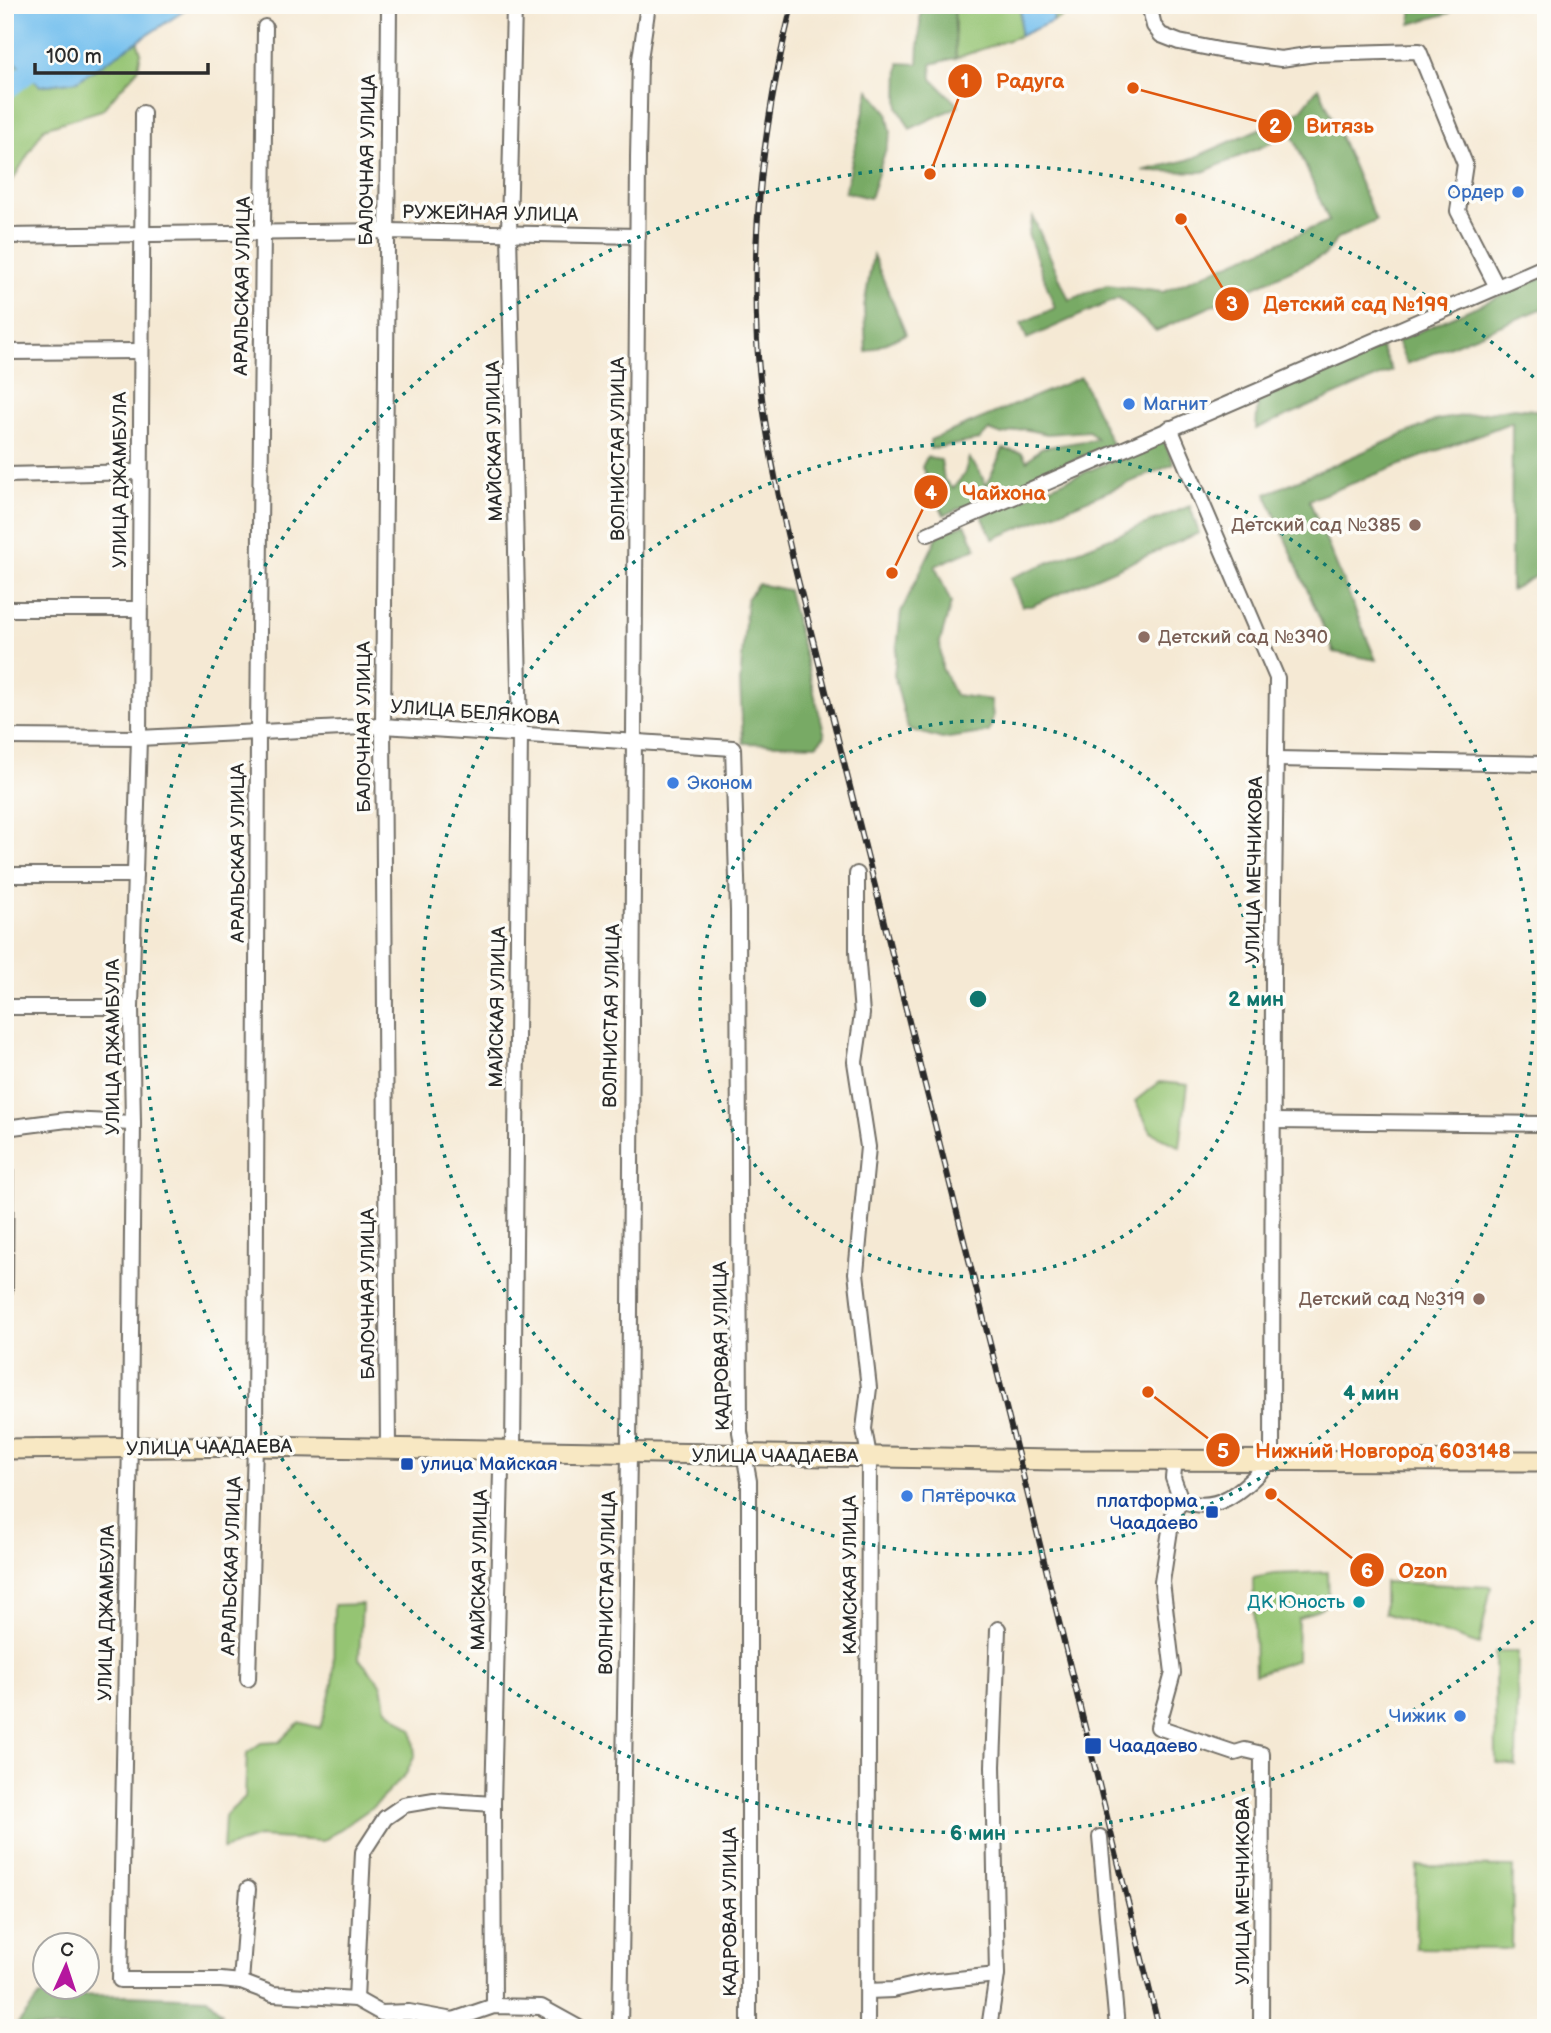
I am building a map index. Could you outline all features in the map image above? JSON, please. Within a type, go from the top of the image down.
[{"type":"street","name":"БАЛОЧНАЯ УЛИЦА","points":[[388,1449],[383,726],[389,5]]},
{"type":"street","name":"МАЙСКАЯ УЛИЦА","points":[[494,2006],[493,1804],[501,1469],[513,1451],[520,733],[509,233],[514,5]]},
{"type":"street","name":"ВОЛНИСТАЯ УЛИЦА","points":[[620,2028],[629,1454],[629,1183],[640,59],[648,5]]},
{"type":"street","points":[[1149,5],[1154,26],[1161,35],[1180,43],[1224,51],[1281,59],[1314,54],[1419,51],[1465,164],[1458,211],[1497,287]]},
{"type":"street","name":"АРАЛЬСКАЯ УЛИЦА","points":[[248,1679],[255,1446],[265,27]]},
{"type":"street","name":"УЛИЦА ДЖАМБУЛА","points":[[143,113],[139,738],[131,1007],[133,1123],[130,1449],[120,1980],[241,1982]]},
{"type":"street","name":"РУЖЕЙНАЯ УЛИЦА","points":[[5,236],[387,231],[638,236]]},
{"type":"street","points":[[928,534],[1546,266]]},
{"type":"street","points":[[5,352],[140,351]]},
{"type":"street","name":"УЛИЦА МЕЧНИКОВА","points":[[1170,428],[1278,678],[1272,1460]]},
{"type":"street","points":[[5,475],[140,472]]},
{"type":"street","points":[[5,609],[139,609]]},
{"type":"street","name":"УЛИЦА БЕЛЯКОВА","points":[[5,737],[139,738],[258,730],[383,726],[733,748]]},
{"type":"street","name":"КАДРОВАЯ УЛИЦА","points":[[733,748],[738,911],[740,1432],[747,1457],[749,1481],[749,2028]]},
{"type":"street","points":[[1276,759],[1546,764]]},
{"type":"street","points":[[5,875],[135,874]]},
{"type":"street","name":"КАМСКАЯ УЛИЦА","points":[[857,874],[857,952],[862,1014],[855,1062],[868,1147],[856,1273],[869,1388],[864,1429],[869,1456],[867,2028]]},
{"type":"street","points":[[5,1007],[131,1007]]},
{"type":"street","points":[[5,1291],[6,1128],[67,1120],[133,1123]]},
{"type":"street","points":[[1273,1121],[1546,1124]]},
{"type":"street","name":"УЛИЦА ЧААДАЕВА","points":[[5,1449],[255,1446],[747,1457],[1546,1461]]},
{"type":"street","points":[[1174,1459],[1173,1478],[1181,1500],[1203,1505],[1225,1501],[1240,1491],[1272,1460]]},
{"type":"street","name":"УЛИЦА МЕЧНИКОВА","points":[[1181,1500],[1172,1517],[1162,1582],[1173,1673],[1158,1727],[1235,1753],[1245,1750],[1262,1754],[1261,2028]]},
{"type":"street","points":[[989,2028],[997,1975],[993,1766],[998,1629]]},
{"type":"street","points":[[356,1999],[363,1852],[385,1818],[404,1805],[434,1800],[493,1804]]},
{"type":"street","points":[[1100,1837],[1117,2028]]},
{"type":"street","points":[[248,1889],[241,1982],[272,1994],[356,1999],[381,2013],[409,2012],[453,2020],[494,2006],[541,2007],[579,2028]]},
{"type":"street","points":[[868,1991],[997,1975]]},
{"type":"green space","points":[[921,5],[954,5],[956,58],[931,64],[932,79],[959,106],[910,129],[898,107],[899,63],[918,64]]},
{"type":"green space","points":[[954,5],[1021,5],[1020,36],[956,58]]},
{"type":"green space","points":[[1055,5],[1072,5],[1070,13],[1053,21]]},
{"type":"green space","points":[[1411,5],[1452,5],[1450,13],[1411,24]]},
{"type":"green space","points":[[137,41],[141,52],[138,69],[102,110],[44,128],[5,193],[5,52],[40,86],[77,81]]},
{"type":"green space","points":[[1319,87],[1376,221],[1338,238],[1325,255],[1156,331],[1119,298],[1027,339],[1021,323],[1055,308],[1028,234],[1033,217],[1069,300],[1107,285],[1163,292],[1329,221],[1292,134],[1203,172],[1142,171],[1191,159],[1300,111]]},
{"type":"green space","points":[[869,90],[887,112],[891,133],[870,198],[845,192]]},
{"type":"green space","points":[[873,255],[906,334],[866,352],[864,307]]},
{"type":"green space","points":[[1546,276],[1546,307],[1407,364],[1397,341]]},
{"type":"green space","points":[[1381,347],[1392,371],[1256,429],[1258,399]]},
{"type":"green space","points":[[1081,377],[1112,444],[944,515],[922,467],[927,457],[941,460],[944,480],[953,488],[964,475],[969,458],[980,472],[986,486],[1003,449],[1022,453],[1027,461],[1041,448],[1097,439],[1089,431],[1047,434],[1023,429],[1002,435],[989,430],[979,440],[930,449],[930,440]]},
{"type":"green space","points":[[1514,408],[1543,411],[1538,575],[1511,590],[1512,422],[1309,500],[1376,660],[1334,652],[1266,494],[1437,420]]},
{"type":"green space","points":[[1163,439],[1174,464],[993,539],[982,516]]},
{"type":"green space","points":[[1190,506],[1199,533],[1031,606],[1022,606],[1010,578]]},
{"type":"green space","points":[[965,524],[976,548],[935,566],[951,603],[940,642],[942,668],[955,695],[991,700],[993,717],[989,732],[942,739],[908,729],[894,675],[901,612],[938,535]]},
{"type":"green space","points":[[758,584],[788,590],[825,736],[816,745],[743,743],[740,682],[747,599]]},
{"type":"green space","points":[[1159,1082],[1188,1085],[1180,1147],[1151,1132],[1135,1101]]},
{"type":"green space","points":[[1328,1572],[1329,1604],[1298,1619],[1297,1660],[1255,1674],[1253,1578],[1274,1574]]},
{"type":"green space","points":[[1384,1582],[1491,1587],[1479,1645],[1384,1613]]},
{"type":"green space","points":[[362,1604],[359,1659],[382,1685],[386,1708],[412,1730],[415,1755],[406,1774],[374,1806],[323,1841],[258,1837],[223,1849],[225,1816],[245,1797],[247,1753],[261,1743],[279,1742],[299,1722],[320,1728],[333,1683],[334,1605]]},
{"type":"green space","points":[[1495,1652],[1518,1652],[1516,1766],[1496,1763]]},
{"type":"green space","points":[[1417,1866],[1513,1867],[1512,1949],[1416,1948]]},
{"type":"green space","points":[[102,1995],[207,1998],[222,2013],[156,2028],[15,2028],[35,2002],[102,2002]]},
{"type":"water","points":[[8,5],[193,5],[77,81],[40,86],[5,52],[5,8]]},
{"type":"water","points":[[1021,5],[1055,5],[1053,21],[1020,36]]},
{"type":"waterway","points":[[5,90],[48,57]]},
{"type":"railway","points":[[792,5],[772,100],[756,245],[757,342],[771,457],[795,568],[1159,2028]]},
{"type":"place","name":"Витязь","points":[[1133,88]]},
{"type":"place","name":"Радуга","points":[[930,174]]},
{"type":"place","name":"Ордер","points":[[1518,192]]},
{"type":"place","name":"Детский сад №199","points":[[1181,219]]},
{"type":"place","name":"Магнит","points":[[1129,404]]},
{"type":"place","name":"Детский сад №385","points":[[1415,525]]},
{"type":"place","name":"Чайхона","points":[[892,573]]},
{"type":"place","name":"Детский сад №390","points":[[1144,637]]},
{"type":"place","name":"Эконом","points":[[673,783]]},
{"type":"place","name":"Детский сад №319","points":[[1479,1299]]},
{"type":"place","name":"Нижний Новгород 603148","points":[[1148,1392]]},
{"type":"place","name":"улица Майская","points":[[407,1464]]},
{"type":"place","name":"Ozon","points":[[1271,1494]]},
{"type":"place","name":"Пятёрочка","points":[[907,1496]]},
{"type":"place","name":"платформа Чаадаево","points":[[1212,1512]]},
{"type":"place","name":"ДК Юность","points":[[1359,1602]]},
{"type":"place","name":"Чижик","points":[[1460,1716]]},
{"type":"place","name":"Чаадаево","points":[[1093,1746]]}]
